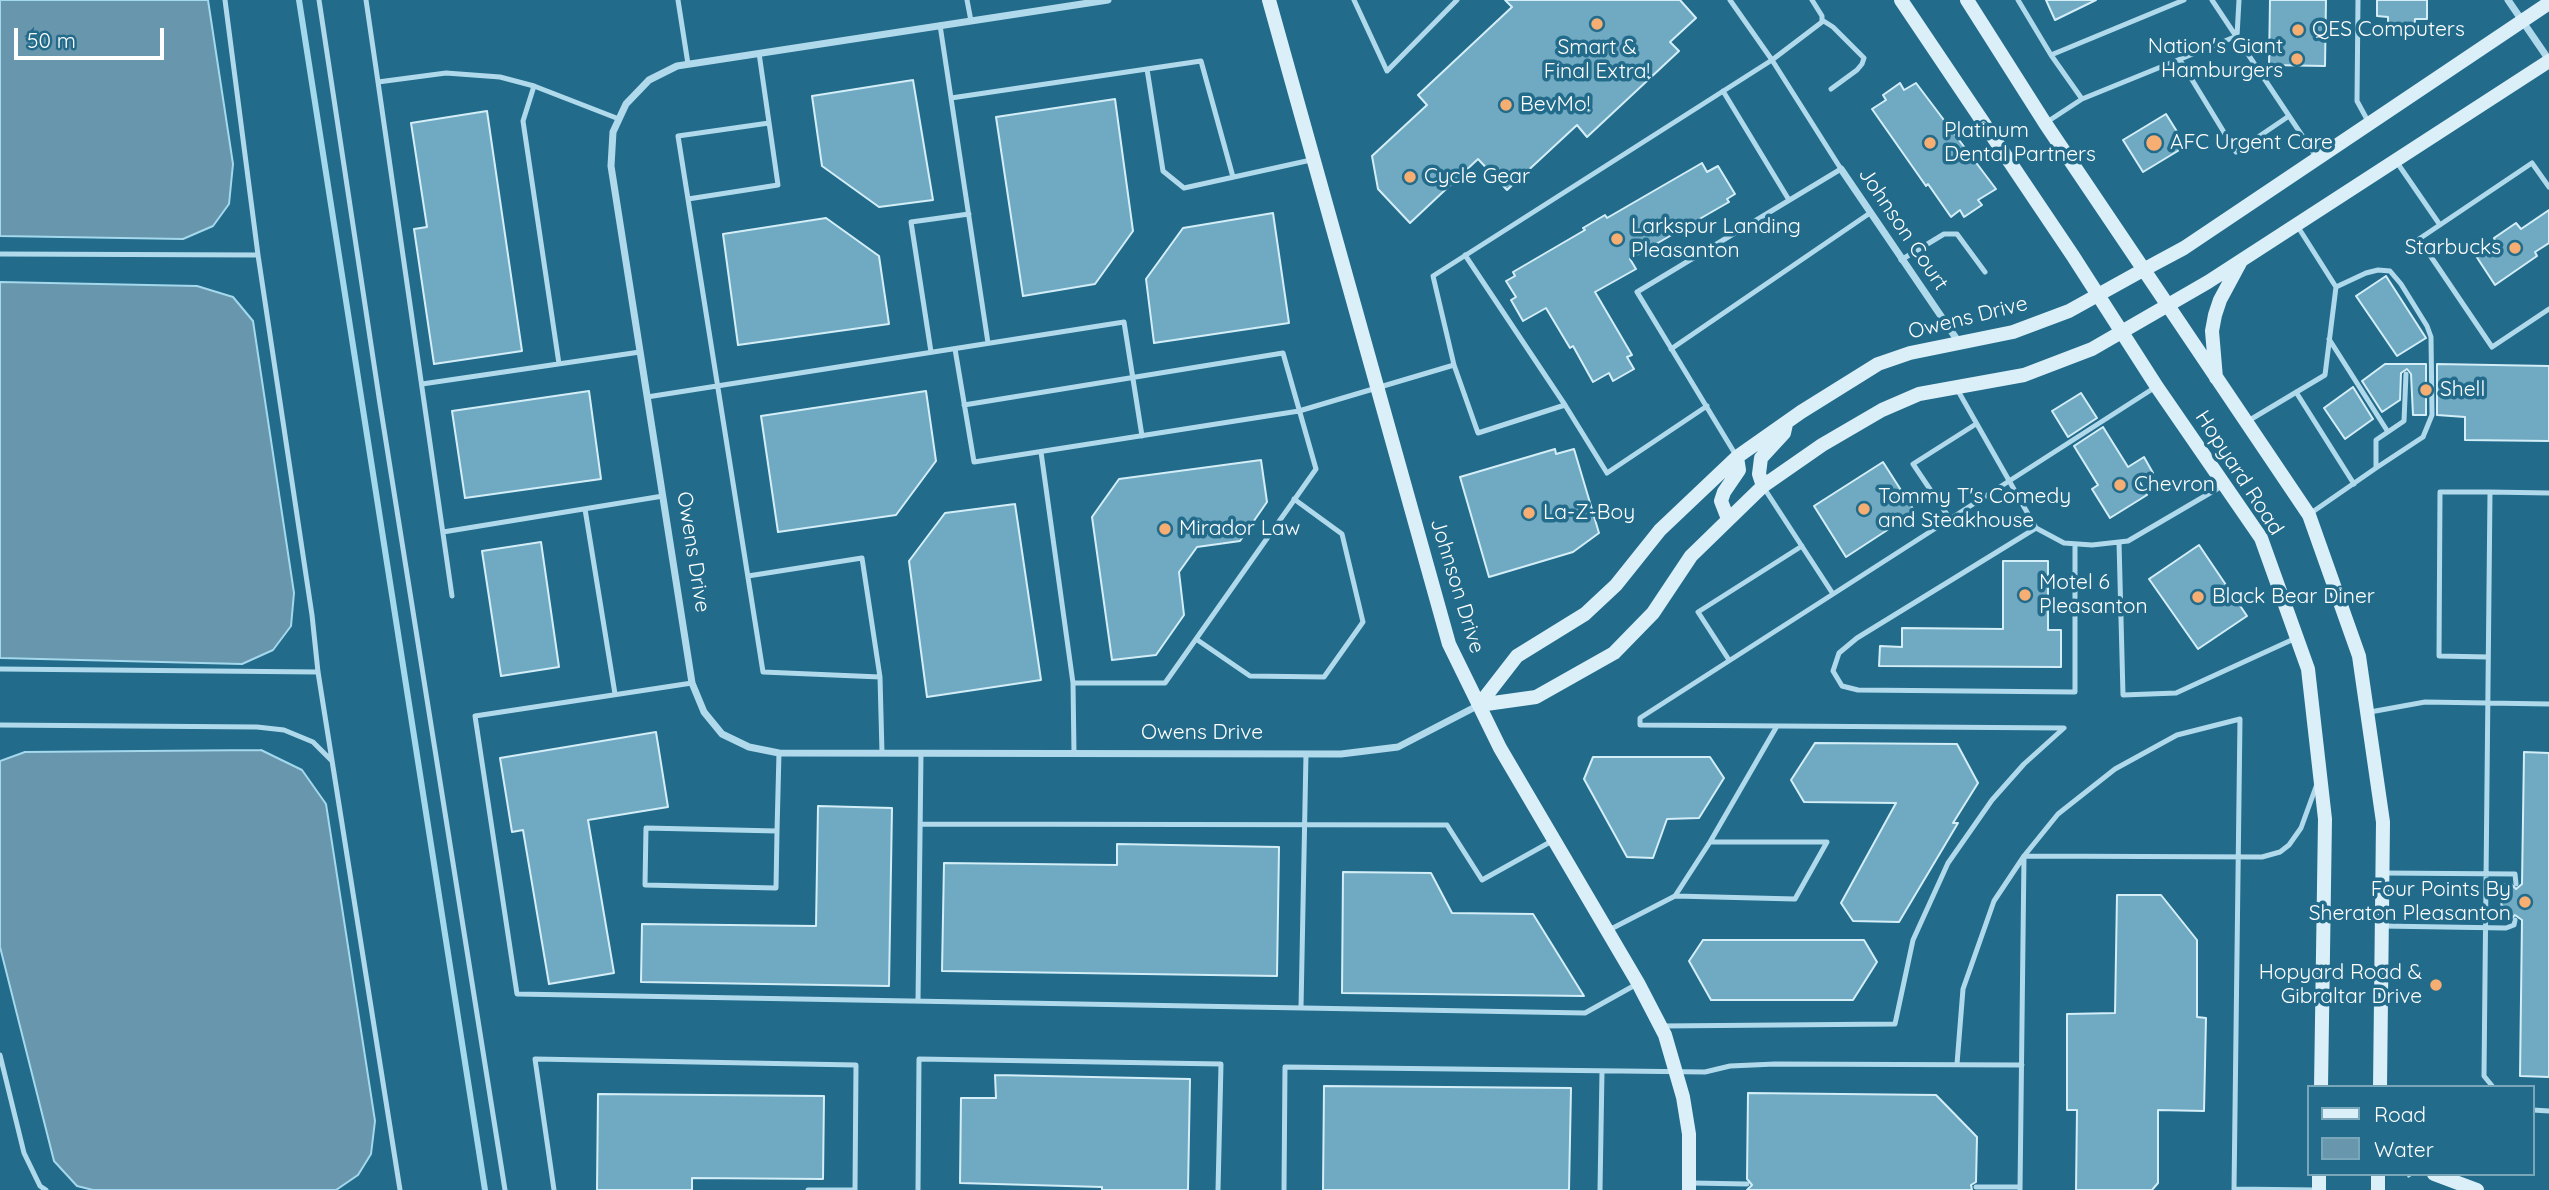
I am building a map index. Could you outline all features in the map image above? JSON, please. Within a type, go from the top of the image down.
[{"type":"street","name":"Owens Drive","points":[[1108,0],[677,66],[649,80],[626,104],[613,132],[611,166],[692,683],[704,712],[722,734],[749,747],[779,753],[1341,754],[1398,747],[1479,705],[1536,697],[1614,653],[1653,613],[1691,556],[1763,485],[1822,445],[1882,410],[1919,394],[2024,375],[2092,349],[2242,260],[2549,60]]},
{"type":"street","name":"Johnson Drive","points":[[1269,0],[1449,644],[1500,748],[1638,983],[1660,1026],[1676,1071],[1689,1134],[1689,1187]]},
{"type":"street","name":"Hopyard Road","points":[[1901,0],[2157,387],[2261,538],[2308,669],[2325,819],[2321,1085]]},
{"type":"street","name":"Hopyard Road","points":[[1967,0],[2045,123],[2309,515],[2358,656],[2383,822],[2380,1085]]},
{"type":"street","points":[[2508,0],[2549,60]]},
{"type":"street","name":"Owens Drive","points":[[1479,705],[1517,656],[1585,614],[1616,585],[1660,530],[1737,457],[1786,422],[1878,364],[1910,354],[2013,332],[2069,311],[2183,248],[2549,3]]},
{"type":"street","name":"Johnson Court","points":[[1841,169],[1960,344]]},
{"type":"street","points":[[2216,379],[2212,331],[2215,314],[2242,260]]},
{"type":"street","points":[[1763,485],[1759,474],[1761,458],[1784,433],[1786,422]]},
{"type":"street","points":[[1728,519],[1721,501],[1739,470],[1737,457]]},
{"type":"street","points":[[2381,1068],[2385,1085]]},
{"type":"street","points":[[2439,1176],[2477,1190]]},
{"type":"lane","points":[[225,0],[258,255],[312,615],[318,672],[400,1190]]},
{"type":"lane","points":[[318,0],[505,1190]]},
{"type":"lane","points":[[366,0],[452,596]]},
{"type":"lane","points":[[678,0],[688,64]]},
{"type":"lane","points":[[967,0],[971,21]]},
{"type":"lane","points":[[1354,0],[1387,71],[1457,0]]},
{"type":"lane","points":[[1730,0],[1772,60],[1841,169],[1637,292],[1737,457]]},
{"type":"lane","points":[[1812,0],[1822,20],[1833,27],[1864,58],[1863,64],[1857,70],[1831,89]]},
{"type":"lane","points":[[2018,0],[2051,55],[2082,99]]},
{"type":"lane","points":[[2051,55],[2184,0]]},
{"type":"lane","points":[[2212,0],[2318,160]]},
{"type":"lane","points":[[2237,36],[2239,0]]},
{"type":"lane","points":[[2358,0],[2357,101],[2370,125]]},
{"type":"lane","points":[[1565,405],[1478,433],[1454,365],[1433,276],[1772,60],[1822,20]]},
{"type":"lane","points":[[940,26],[988,344]]},
{"type":"lane","points":[[2045,123],[2082,99],[2237,36]]},
{"type":"lane","points":[[688,199],[778,185],[759,53]]},
{"type":"lane","points":[[2180,60],[2236,152],[2289,116]]},
{"type":"lane","points":[[951,98],[1201,61],[1233,177]]},
{"type":"lane","points":[[1147,69],[1163,171],[1184,188],[1314,160]]},
{"type":"lane","points":[[378,82],[446,73],[500,77],[534,86],[619,119]]},
{"type":"lane","points":[[534,86],[523,121],[559,364]]},
{"type":"lane","points":[[1723,91],[1789,200]]},
{"type":"lane","points":[[769,123],[678,136],[763,672],[880,677]]},
{"type":"lane","points":[[2396,160],[2440,225]]},
{"type":"lane","points":[[2549,187],[2532,163],[2419,239],[2492,347],[2549,309]]},
{"type":"lane","points":[[1671,349],[1870,213]]},
{"type":"lane","points":[[931,352],[911,222],[969,214]]},
{"type":"lane","points":[[2245,422],[2325,375],[2336,287],[2297,224]]},
{"type":"lane","points":[[1901,260],[1944,234],[1957,234],[1985,272]]},
{"type":"lane","points":[[0,254],[258,255]]},
{"type":"lane","points":[[1465,255],[1607,473],[1707,406]]},
{"type":"lane","points":[[2309,515],[2423,437],[2432,415],[2431,338],[2427,326],[2401,284],[2390,271],[2378,270],[2336,287]]},
{"type":"lane","points":[[647,397],[1124,322],[1142,436]]},
{"type":"lane","points":[[2329,339],[2388,432]]},
{"type":"lane","points":[[955,349],[974,462],[1299,411],[1454,365]]},
{"type":"lane","points":[[422,384],[640,352]]},
{"type":"lane","points":[[964,405],[1283,353],[1316,469],[1165,683],[1073,683]]},
{"type":"lane","points":[[2376,468],[2376,440],[2404,421],[2406,374]]},
{"type":"lane","points":[[1955,386],[2036,528],[2064,543],[2092,545],[2128,541],[2225,485]]},
{"type":"lane","points":[[1660,1026],[1895,1024],[1913,940],[1948,863],[1992,800],[2024,764],[2064,728],[1640,725],[1640,718],[2157,387]]},
{"type":"lane","points":[[2296,392],[2354,484]]},
{"type":"lane","points":[[1950,519],[1913,464],[1976,424]]},
{"type":"lane","points":[[1041,452],[1073,683],[1074,753]]},
{"type":"lane","points":[[1763,485],[1833,594]]},
{"type":"lane","points":[[2488,657],[2439,656],[2440,492],[2549,493]]},
{"type":"lane","points":[[2490,492],[2484,1076],[2491,1085]]},
{"type":"lane","points":[[443,532],[663,496]]},
{"type":"lane","points":[[1196,639],[1250,676],[1324,677],[1363,622],[1342,534],[1294,499]]},
{"type":"lane","points":[[585,509],[615,694]]},
{"type":"lane","points":[[2036,528],[1857,638],[1839,653],[1833,671],[1842,686],[1858,690],[2076,692],[2075,544]]},
{"type":"lane","points":[[2119,542],[2123,695],[2176,693],[2296,638]]},
{"type":"lane","points":[[1729,660],[1698,612],[1802,546]]},
{"type":"lane","points":[[748,576],[862,558],[880,677],[882,753]]},
{"type":"lane","points":[[0,669],[318,672]]},
{"type":"lane","points":[[692,683],[475,716],[517,994],[1585,1013],[1638,983]]},
{"type":"lane","points":[[2367,713],[2425,702],[2549,704]]},
{"type":"lane","points":[[1957,1064],[1963,989],[1994,901],[2024,856],[2058,814],[2115,769],[2177,735],[2240,719],[2234,1189],[2320,1190]]},
{"type":"lane","points":[[0,725],[257,727],[284,730],[313,742],[332,761]]},
{"type":"lane","points":[[1675,896],[1710,842],[1777,726]]},
{"type":"lane","points":[[777,831],[646,828],[645,885],[776,888],[779,753]]},
{"type":"lane","points":[[918,1001],[920,753]]},
{"type":"lane","points":[[1301,1008],[1306,754]]},
{"type":"lane","points":[[2024,856],[2262,857],[2280,852],[2289,845],[2301,828],[2320,775]]},
{"type":"lane","points":[[920,824],[1447,825],[1482,880],[1554,840]]},
{"type":"lane","points":[[1608,931],[1675,896],[1795,899],[1827,842],[1710,842]]},
{"type":"lane","points":[[1976,1187],[2020,1189],[2024,856]]},
{"type":"lane","points":[[2383,873],[2515,874],[2516,884]]},
{"type":"lane","points":[[2382,926],[2506,928],[2514,925],[2515,920]]},
{"type":"lane","points":[[0,1055],[23,1153],[40,1186],[46,1190]]},
{"type":"lane","points":[[554,1190],[535,1059],[856,1065],[855,1190],[808,1190]]},
{"type":"lane","points":[[918,1190],[919,1059],[1221,1064],[1218,1190]]},
{"type":"lane","points":[[1284,1190],[1285,1067],[1705,1072],[1730,1066],[1775,1064],[2022,1065]]},
{"type":"lane","points":[[1600,1190],[1602,1071]]},
{"type":"lane","points":[[1689,1187],[1747,1184]]},
{"type":"water","points":[[0,0],[208,0],[233,164],[229,204],[213,226],[183,239],[0,236]]},
{"type":"water","points":[[0,282],[197,286],[233,297],[253,321],[294,593],[291,626],[273,650],[242,664],[0,658]]},
{"type":"water","points":[[261,750],[302,770],[326,804],[375,1121],[371,1154],[358,1175],[336,1190],[93,1190],[77,1186],[54,1161],[0,947],[0,761],[25,752]]},
{"type":"building","points":[[1505,0],[1680,0],[1696,18],[1670,42],[1679,51],[1587,137],[1577,125],[1507,190],[1478,159],[1410,223],[1378,189],[1372,156],[1427,105],[1418,95],[1512,7]]},
{"type":"building","points":[[2046,0],[2096,0],[2055,20]]},
{"type":"building","points":[[2270,0],[2326,0],[2325,66],[2269,65]]},
{"type":"building","points":[[2377,0],[2427,0],[2427,19],[2415,19],[2414,34],[2388,33],[2388,17],[2377,16]]},
{"type":"building","points":[[913,80],[933,200],[879,207],[822,166],[812,96]]},
{"type":"building","name":"Platinum Dental Partners","points":[[1900,83],[1904,90],[1916,83],[1996,189],[1978,200],[1982,205],[1964,217],[1960,210],[1951,217],[1872,109],[1886,100],[1883,95]]},
{"type":"building","points":[[1115,99],[1133,231],[1095,284],[1023,296],[996,117]]},
{"type":"building","points":[[487,111],[522,351],[434,364],[414,229],[427,227],[411,123]]},
{"type":"building","name":"AFC Urgent Care","points":[[2166,114],[2186,146],[2143,172],[2123,140]]},
{"type":"building","points":[[1702,163],[1707,172],[1718,166],[1735,194],[1727,199],[1729,202],[1630,259],[1636,269],[1595,292],[1632,355],[1627,357],[1634,369],[1613,381],[1609,373],[1593,382],[1573,346],[1570,348],[1546,308],[1523,321],[1511,300],[1516,297],[1506,281],[1515,276],[1513,272],[1585,230],[1583,228],[1605,215],[1607,218]]},
{"type":"building","name":"Starbucks","points":[[2549,210],[2549,243],[2535,252],[2537,256],[2495,285],[2476,256],[2496,242],[2494,238],[2516,223],[2521,229]]},
{"type":"building","points":[[1273,213],[1289,323],[1154,343],[1146,279],[1183,228]]},
{"type":"building","points":[[826,218],[879,256],[889,324],[738,345],[723,234]]},
{"type":"building","name":"Shell","points":[[2386,276],[2426,338],[2397,356],[2356,296]]},
{"type":"building","points":[[2385,364],[2426,364],[2426,415],[2413,415],[2411,374],[2407,369],[2401,373],[2400,400],[2382,412],[2362,381]]},
{"type":"building","points":[[2437,364],[2549,366],[2549,441],[2465,440],[2465,417],[2437,415]]},
{"type":"building","points":[[2353,387],[2373,419],[2345,439],[2324,408]]},
{"type":"building","points":[[589,391],[601,479],[465,498],[452,411]]},
{"type":"building","points":[[926,391],[936,461],[896,515],[778,532],[761,416]]},
{"type":"building","points":[[2081,393],[2097,418],[2068,437],[2052,411]]},
{"type":"building","points":[[2103,427],[2128,467],[2144,457],[2153,473],[2139,481],[2147,495],[2110,518],[2092,489],[2098,485],[2074,446]]},
{"type":"building","points":[[1555,449],[1556,454],[1574,449],[1599,533],[1573,552],[1489,577],[1460,477]]},
{"type":"building","points":[[1261,460],[1267,502],[1240,541],[1197,547],[1179,572],[1184,615],[1156,655],[1112,660],[1092,517],[1119,479]]},
{"type":"building","name":"Tommy T's Comedy and Steakhouse","points":[[1883,462],[1915,512],[1846,557],[1814,506]]},
{"type":"building","points":[[1015,504],[1041,680],[927,697],[909,561],[945,513]]},
{"type":"building","points":[[541,542],[559,667],[501,676],[482,551]]},
{"type":"building","name":"Black Bear Diner","points":[[2199,545],[2247,616],[2198,649],[2149,579]]},
{"type":"building","name":"Motel 6 Pleasanton","points":[[2003,561],[2048,561],[2048,630],[2061,630],[2061,667],[1879,666],[1880,646],[1902,647],[1902,628],[2003,629]]},
{"type":"building","points":[[656,732],[668,807],[588,820],[614,973],[549,984],[523,830],[512,832],[500,758]]},
{"type":"building","points":[[1815,743],[1957,744],[1978,783],[1953,823],[1958,823],[1899,922],[1853,921],[1841,903],[1896,803],[1804,802],[1791,780]]},
{"type":"building","name":"Four Points By Sheraton Pleasanton","points":[[2524,752],[2549,753],[2549,1077],[2520,1076],[2522,920],[2515,915],[2510,920],[2501,920],[2502,884],[2511,884],[2516,889],[2522,884]]},
{"type":"building","points":[[1593,757],[1710,757],[1724,778],[1699,818],[1667,819],[1653,858],[1627,857],[1584,779]]},
{"type":"building","points":[[818,806],[892,808],[889,986],[641,982],[642,924],[816,926]]},
{"type":"building","points":[[1117,844],[1279,847],[1277,976],[942,971],[944,863],[1117,865]]},
{"type":"building","points":[[1343,872],[1431,873],[1452,913],[1533,914],[1584,996],[1342,993]]},
{"type":"building","points":[[2117,895],[2161,895],[2197,940],[2197,1017],[2206,1018],[2204,1111],[2158,1110],[2158,1183],[2152,1190],[2076,1190],[2077,1110],[2067,1110],[2067,1014],[2115,1013]]},
{"type":"building","points":[[1703,940],[1864,940],[1877,962],[1853,1000],[1711,1000],[1689,961]]},
{"type":"building","points":[[995,1075],[1190,1079],[1188,1190],[1102,1190],[1102,1187],[960,1183],[961,1098],[996,1098]]},
{"type":"building","points":[[1324,1086],[1571,1088],[1569,1190],[1323,1190]]},
{"type":"building","points":[[1748,1093],[1936,1095],[1977,1137],[1976,1182],[1971,1185],[1972,1190],[1747,1190],[1752,1185],[1747,1179]]},
{"type":"building","points":[[598,1094],[824,1096],[823,1179],[692,1178],[692,1190],[597,1190]]},
{"type":"waterway","points":[[299,0],[485,1190]]},
{"type":"place","name":"Smart & Final Extra!","points":[[1597,24]]},
{"type":"place","name":"QES Computers","points":[[2298,30]]},
{"type":"place","name":"Nation's Giant Hamburgers","points":[[2297,59]]},
{"type":"place","name":"BevMo!","points":[[1506,105]]},
{"type":"place","name":"Platinum Dental Partners","points":[[1930,143]]},
{"type":"place","name":"AFC Urgent Care","points":[[2154,143]]},
{"type":"place","name":"Cycle Gear","points":[[1410,177]]},
{"type":"place","name":"Larkspur Landing Pleasanton","points":[[1617,239]]},
{"type":"place","name":"Starbucks","points":[[2515,248]]},
{"type":"place","name":"Shell","points":[[2426,390]]},
{"type":"place","name":"Chevron","points":[[2120,485]]},
{"type":"place","name":"Tommy T's Comedy and Steakhouse","points":[[1864,509]]},
{"type":"place","name":"La-Z-Boy","points":[[1529,513]]},
{"type":"place","name":"Mirador Law","points":[[1165,529]]},
{"type":"place","name":"Motel 6 Pleasanton","points":[[2025,595]]},
{"type":"place","name":"Black Bear Diner","points":[[2198,597]]},
{"type":"place","name":"Four Points By Sheraton Pleasanton","points":[[2525,902]]},
{"type":"place","name":"Hopyard Road & Gibraltar Drive","points":[[2436,985]]}]
